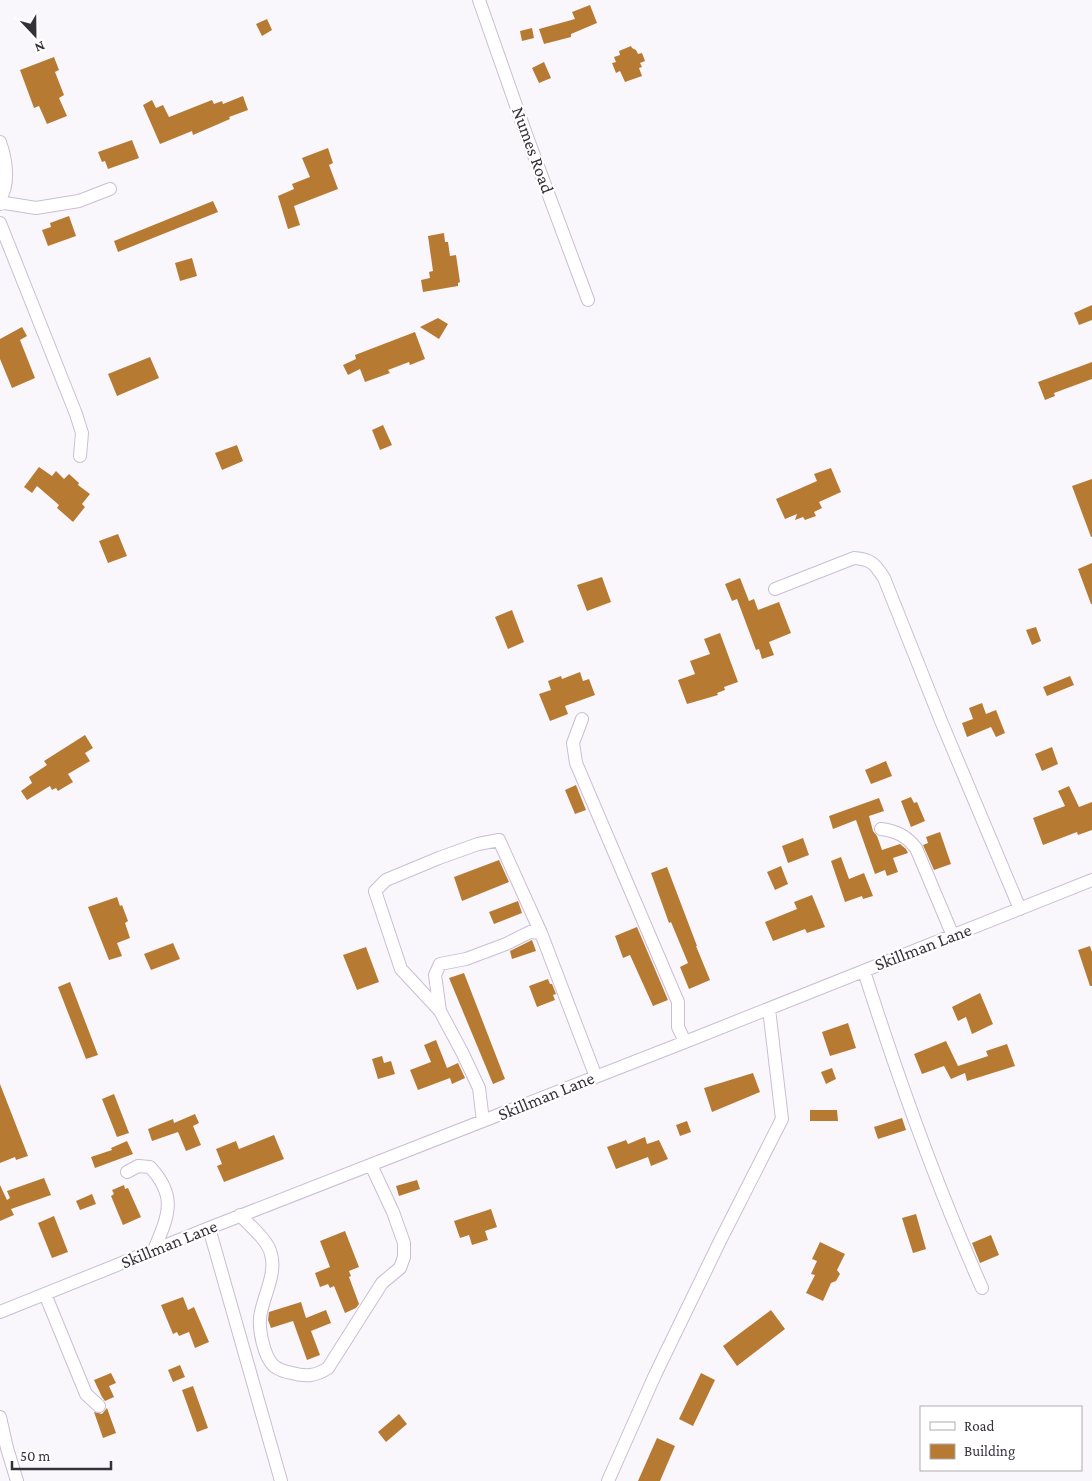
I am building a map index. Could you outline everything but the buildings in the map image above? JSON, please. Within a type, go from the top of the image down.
[{"type":"street","name":"Numes Road","points":[[479,0],[526,134],[588,300]]},
{"type":"street","points":[[0,142],[6,170],[6,181],[5,190],[0,198]]},
{"type":"street","points":[[0,204],[5,203],[36,208],[79,201],[110,189]]},
{"type":"street","points":[[0,223],[31,298],[82,433],[80,456]]},
{"type":"street","points":[[775,589],[854,558],[866,558],[880,571],[1020,908]]},
{"type":"street","points":[[582,719],[573,744],[576,763],[678,1002],[678,1026],[685,1042]]},
{"type":"street","points":[[881,829],[891,830],[906,837],[916,848],[954,936]]},
{"type":"street","points":[[483,1122],[478,1088],[462,1052],[440,1011],[401,969],[375,891],[386,880],[470,846],[499,840],[541,933],[596,1077]]},
{"type":"street","name":"Skillman Lane","points":[[0,1312],[240,1215],[483,1122],[1092,880]]},
{"type":"street","points":[[440,1011],[435,975],[440,964],[466,959],[506,944],[530,932],[541,933]]},
{"type":"street","points":[[864,971],[909,1106],[947,1206],[982,1288]]},
{"type":"street","points":[[608,1481],[655,1375],[782,1119],[768,1009]]},
{"type":"street","points":[[240,1215],[271,1252],[273,1263],[260,1319],[267,1357],[274,1366],[284,1371],[303,1376],[319,1374],[328,1368],[382,1283],[400,1268],[404,1257],[404,1243],[371,1165]]},
{"type":"street","points":[[127,1172],[138,1166],[150,1167],[160,1178],[169,1202],[166,1220],[154,1250]]},
{"type":"street","points":[[209,1228],[281,1481]]},
{"type":"street","points":[[45,1294],[86,1394],[99,1406]]},
{"type":"street","points":[[0,1417],[7,1448],[18,1481]]}]
